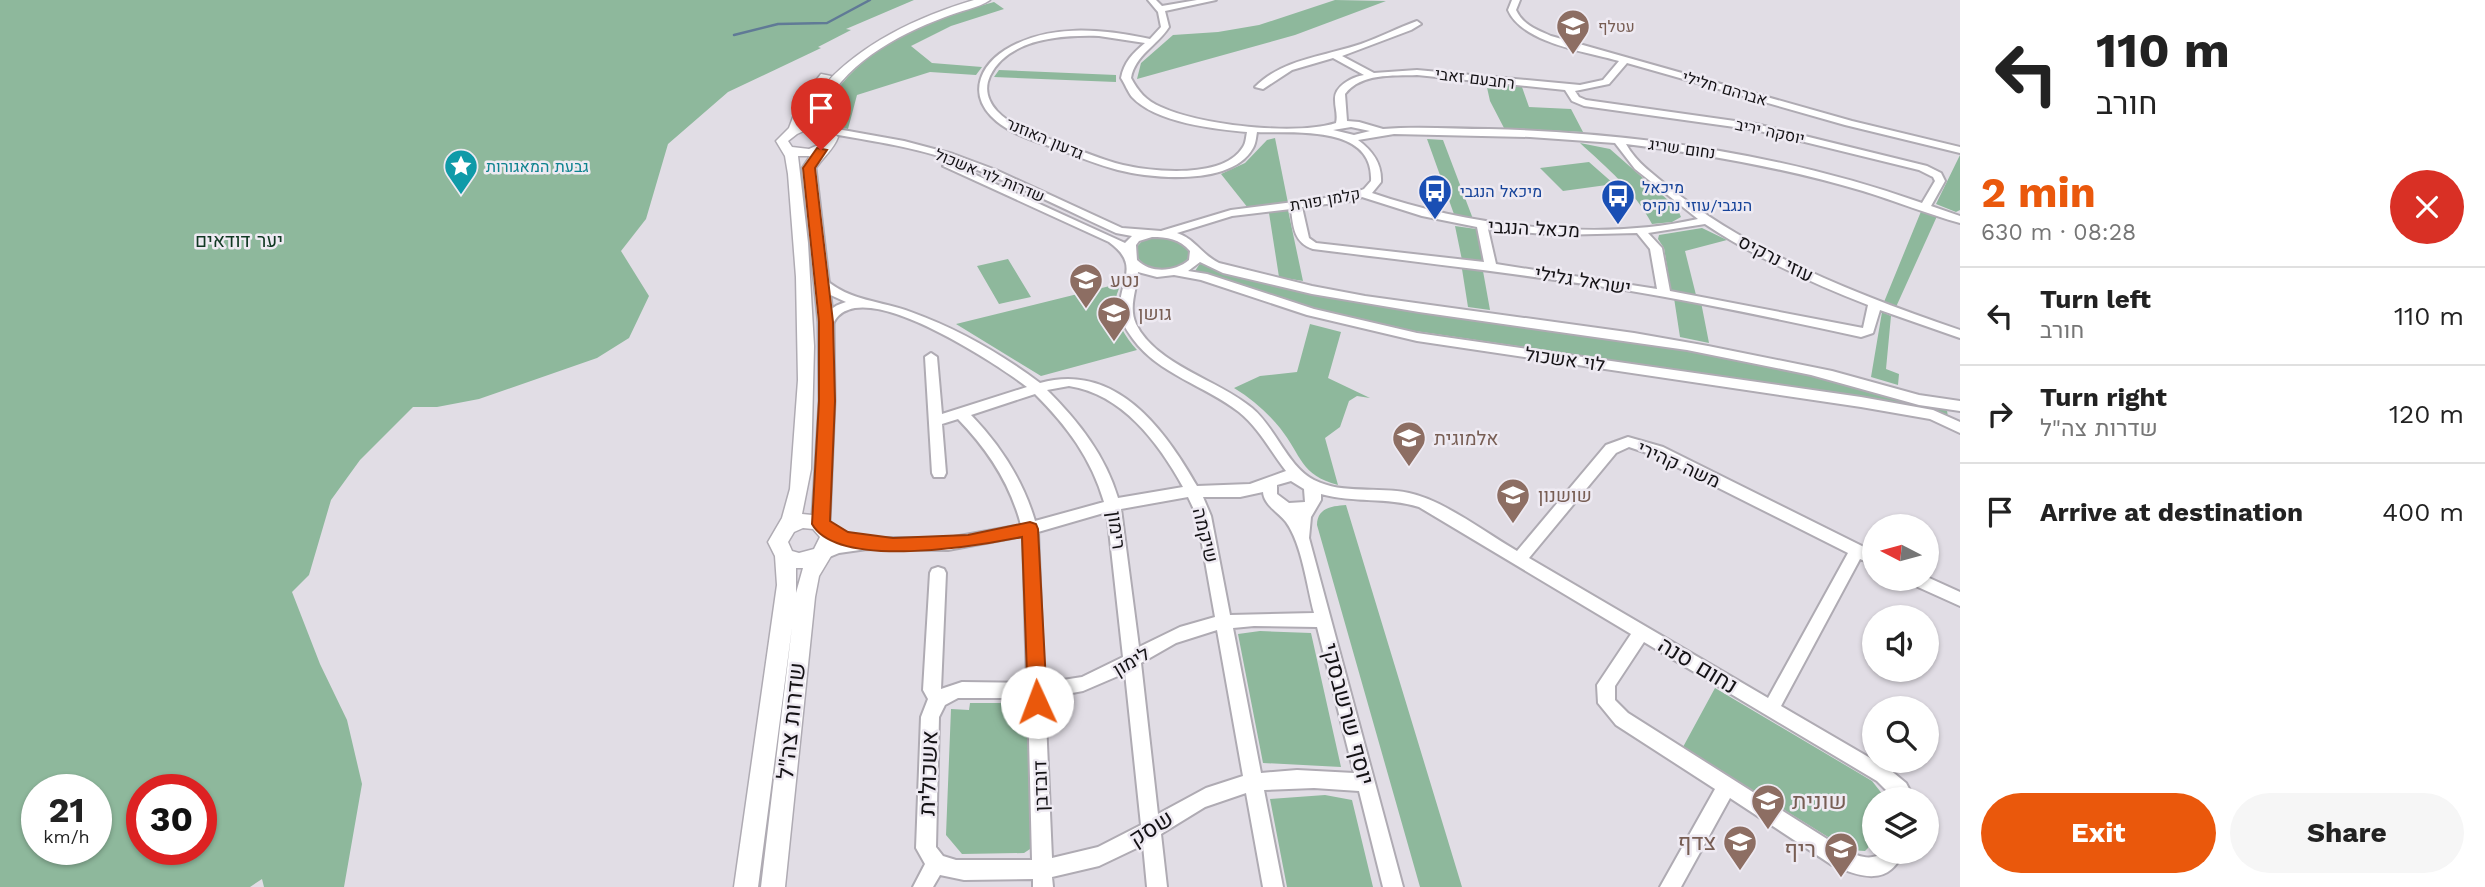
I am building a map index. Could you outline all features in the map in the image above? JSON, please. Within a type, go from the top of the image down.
[{"type":"main road","points":[[824,149],[802,153],[788,150],[783,145],[783,138],[794,130],[811,92],[845,58],[887,31],[961,0]]},
{"type":"main road","points":[[788,150],[795,185],[807,385],[799,500],[788,527],[778,542],[785,556],[799,561],[820,555],[830,543],[823,526],[827,401],[826,326],[809,168],[832,139],[814,117],[818,105],[834,82],[857,60],[916,25],[985,0]]},
{"type":"main road","points":[[794,130],[823,129]]},
{"type":"main road","points":[[788,527],[802,521],[823,526]]},
{"type":"main road","name":"שדרות צה\"ל","points":[[773,887],[805,597],[809,576],[820,555]]},
{"type":"main road","name":"שדרות צה\"ל","points":[[746,887],[787,585],[785,556]]},
{"type":"street","points":[[1152,0],[1160,9],[1165,27],[1137,54],[1126,72],[1128,84],[1136,95],[1151,106],[1182,118],[1216,125],[1254,129],[1342,131],[1366,152]]},
{"type":"street","points":[[1160,9],[1212,0]]},
{"type":"street","name":"אברהם חלילי","points":[[1516,0],[1512,5],[1513,15],[1529,30],[1548,38],[1849,124],[1960,150]]},
{"type":"street","points":[[1260,87],[1291,68],[1385,38],[1417,24]]},
{"type":"street","name":"גדעון האוזנר","points":[[1152,42],[1090,33],[1037,39],[1022,44],[997,61],[984,78],[983,97],[998,117],[1018,129],[1109,164],[1145,173],[1191,174],[1227,165],[1249,149],[1254,129]]},
{"type":"street","points":[[1334,55],[1371,75]]},
{"type":"street","name":"רחבעם זאבי","points":[[1342,131],[1343,113],[1339,104],[1343,89],[1349,83],[1371,75],[1423,72],[1588,88],[1605,82],[1625,60]]},
{"type":"street","name":"יוסקה יריב","points":[[1569,88],[1575,99],[1584,103],[1681,114],[1756,127],[1923,168],[1937,175],[1940,181],[1924,207]]},
{"type":"street","points":[[1343,113],[1362,131]]},
{"type":"street","name":"שדרות לוי אשכול","points":[[823,129],[843,135],[904,144],[949,156],[992,172],[1119,231],[1152,234]]},
{"type":"street","name":"נחום שריג","points":[[1342,131],[1531,134],[1619,140],[1692,149],[1765,162],[1832,179],[1960,220]]},
{"type":"street","name":"קלמן פורת","points":[[1152,234],[1174,232],[1200,221],[1238,212],[1363,194],[1373,187],[1377,177],[1366,152],[1362,131]]},
{"type":"street","name":"עוזי נרקיס","points":[[1619,140],[1635,163],[1707,220],[1768,255],[1875,303],[1960,334]]},
{"type":"street","name":"שדרות לוי אשכול","points":[[824,149],[844,144],[873,147],[960,170],[1111,239],[1124,247],[1142,268],[1168,273]]},
{"type":"street","name":"מכאל הנגבי","points":[[1363,194],[1426,214],[1482,225],[1570,231],[1640,230],[1707,220]]},
{"type":"street","name":"ישראל גלילי","points":[[1296,205],[1301,237],[1311,246],[1491,267],[1664,293],[1861,333],[1869,330],[1875,303]]},
{"type":"street","name":"קלמן פורת","points":[[1168,273],[1193,264],[1192,237],[1199,228],[1238,212]]},
{"type":"street","points":[[1482,225],[1491,267]]},
{"type":"street","points":[[1640,230],[1656,248],[1664,293]]},
{"type":"street","points":[[1152,234],[1132,242],[1130,256],[1133,272],[1128,290],[1127,317],[1139,338],[1168,362],[1244,408],[1262,426],[1279,452],[1314,492],[1311,504]]},
{"type":"street","name":"לוי אשכול","points":[[1152,234],[1177,237],[1194,249],[1202,259],[1218,267],[1318,291],[1685,346],[1805,370],[1960,408]]},
{"type":"street","points":[[1128,290],[1139,280],[1168,273]]},
{"type":"street","name":"לוי אשכול","points":[[1168,273],[1199,275],[1302,310],[1417,337],[1871,404],[1933,415],[1960,427]]},
{"type":"street","name":"רימון","points":[[821,282],[838,294],[939,327],[999,359],[1039,389],[1069,421],[1102,472],[1114,503],[1157,887]]},
{"type":"street","points":[[826,326],[830,315],[837,310],[867,302]]},
{"type":"street","points":[[931,357],[939,473]]},
{"type":"street","name":"שיקמה","points":[[935,421],[1060,383],[1076,382],[1116,399],[1151,429],[1194,492],[1204,516],[1273,887]]},
{"type":"street","points":[[1960,408],[1956,415],[1960,427]]},
{"type":"street","name":"דובדבן","points":[[961,413],[987,442],[1010,475],[1030,529],[1042,879]]},
{"type":"street","name":"משה קהירי","points":[[1519,559],[1611,450],[1628,442],[1658,451],[1862,553]]},
{"type":"street","points":[[1277,503],[1268,491],[1279,471],[1279,452]]},
{"type":"street","points":[[820,555],[841,546],[949,544],[1030,529],[1114,503],[1194,492],[1241,491],[1286,476],[1340,494],[1420,501],[1642,632]]},
{"type":"street","points":[[1241,491],[1297,510],[1325,496],[1340,494]]},
{"type":"street","name":"יוסף שרשבסקי","points":[[1277,503],[1292,519],[1303,541],[1393,887]]},
{"type":"street","name":"יוסף שרשבסקי","points":[[1303,541],[1304,516],[1311,504]]},
{"type":"street","points":[[823,526],[844,539],[875,544]]},
{"type":"street","points":[[1771,709],[1857,550]]},
{"type":"street","name":"אשכולית","points":[[936,862],[928,852],[925,835],[930,717],[938,700],[932,690],[938,573]]},
{"type":"street","points":[[1939,591],[1960,599]]},
{"type":"street","points":[[1938,592],[1960,608]]},
{"type":"street","name":"לימון","points":[[938,700],[956,691],[1037,690],[1084,683],[1133,661],[1174,637],[1224,622],[1324,620]]},
{"type":"street","name":"נחום סנה","points":[[1884,864],[1879,867],[1853,864],[1622,719],[1607,703],[1606,685],[1642,632],[1890,780],[1896,787]]},
{"type":"street","name":"שסק","points":[[936,862],[958,871],[1042,879],[1093,860],[1210,796],[1254,784],[1294,779],[1366,783]]},
{"type":"street","points":[[1670,887],[1727,786]]},
{"type":"street","points":[[923,887],[936,862]]},
{"type":"green space","name":"יער דודאים","points":[[0,0],[914,0],[846,29],[851,30],[818,47],[821,48],[728,92],[668,144],[646,219],[621,251],[649,296],[629,338],[597,358],[479,399],[437,407],[413,407],[360,460],[331,500],[309,575],[292,592],[320,664],[347,720],[362,784],[344,887],[264,887],[262,879],[250,887],[0,887]]},
{"type":"green space","points":[[1335,0],[1386,1],[1295,35],[1137,79],[1141,63],[1173,35],[1218,32],[1259,25]]},
{"type":"green space","points":[[994,2],[1004,9],[951,26],[911,46],[932,63],[982,67],[976,75],[930,72],[857,95],[848,129],[830,124],[825,119],[827,105],[834,93],[855,69],[872,55],[910,32],[951,15]]},
{"type":"green space","points":[[999,70],[1116,75],[1116,82],[994,77]]},
{"type":"green space","points":[[1486,83],[1522,87],[1529,107],[1571,109],[1583,132],[1504,128],[1490,101]]},
{"type":"green space","points":[[1275,138],[1288,203],[1248,208],[1221,174],[1245,163],[1267,140]]},
{"type":"green space","points":[[1427,139],[1443,140],[1473,219],[1455,217]]},
{"type":"green space","points":[[1580,143],[1610,149],[1677,208],[1681,217],[1672,222],[1652,224],[1628,190]]},
{"type":"green space","points":[[1960,155],[1960,210],[1956,212],[1936,204]]},
{"type":"green space","points":[[1589,162],[1614,184],[1563,191],[1540,168]]},
{"type":"green space","points":[[1922,209],[1938,214],[1896,307],[1884,302]]},
{"type":"green space","points":[[1288,210],[1303,281],[1279,277],[1269,213]]},
{"type":"green space","points":[[1455,226],[1476,229],[1483,262],[1462,260]]},
{"type":"green space","points":[[1702,228],[1727,240],[1685,251],[1696,295],[1671,291],[1664,248],[1658,239],[1659,235]]},
{"type":"green space","points":[[1157,237],[1171,239],[1183,245],[1190,252],[1187,262],[1164,270],[1142,263],[1135,249],[1143,240]]},
{"type":"green space","points":[[1008,259],[1031,297],[999,304],[977,266]]},
{"type":"green space","points":[[1201,262],[1254,279],[1336,298],[1768,365],[1947,410],[1948,418],[1915,408],[1782,385],[1415,331],[1316,310],[1195,271]]},
{"type":"green space","points":[[1462,269],[1483,271],[1490,310],[1468,307]]},
{"type":"green space","points":[[1122,283],[1116,310],[1125,335],[1137,350],[1041,376],[956,324]]},
{"type":"green space","points":[[1674,298],[1701,302],[1709,343],[1680,337]]},
{"type":"green space","points":[[1882,312],[1891,316],[1886,369],[1899,374],[1898,385],[1871,377]]},
{"type":"green space","points":[[1310,324],[1341,332],[1328,378],[1370,398],[1357,396],[1349,401],[1340,427],[1325,438],[1338,485],[1316,476],[1309,470],[1275,422],[1259,406],[1234,388],[1260,376],[1297,372]]},
{"type":"green space","points":[[1346,505],[1462,887],[1420,887],[1317,525],[1322,511]]},
{"type":"green space","points":[[1260,631],[1311,633],[1341,767],[1263,763],[1238,634]]},
{"type":"green space","points":[[1715,688],[1872,781],[1877,787],[1862,787],[1862,851],[1849,850],[1683,747]]},
{"type":"green space","points":[[970,703],[1028,703],[1033,847],[1024,853],[962,854],[946,835],[951,709],[969,710]]},
{"type":"green space","points":[[1325,795],[1352,800],[1373,887],[1287,887],[1270,799]]},
{"type":"waterway","points":[[734,35],[778,24],[827,23],[870,0]]},
{"type":"place","name":"עטלף","points":[[1573,56]]},
{"type":"place","name":"גבעת המאגורות","points":[[461,196]]},
{"type":"place","name":"מיכאל הנגבי","points":[[1435,221]]},
{"type":"place","name":"מיכאל הנגבי/עוזי נרקיס","points":[[1618,226]]},
{"type":"place","name":"נטע","points":[[1086,310]]},
{"type":"place","name":"גושן","points":[[1114,343]]},
{"type":"place","name":"אלמוגית","points":[[1409,468]]},
{"type":"place","name":"שושנון","points":[[1513,525]]},
{"type":"place","name":"שונית","points":[[1768,831]]},
{"type":"place","name":"צדף","points":[[1740,872]]},
{"type":"place","name":"ריף","points":[[1841,879]]},
{"type":"route","points":[[821,150],[814,156],[809,168],[826,322],[827,401],[821,524],[844,539],[893,545],[968,541],[1030,529],[1037,702]]}]
